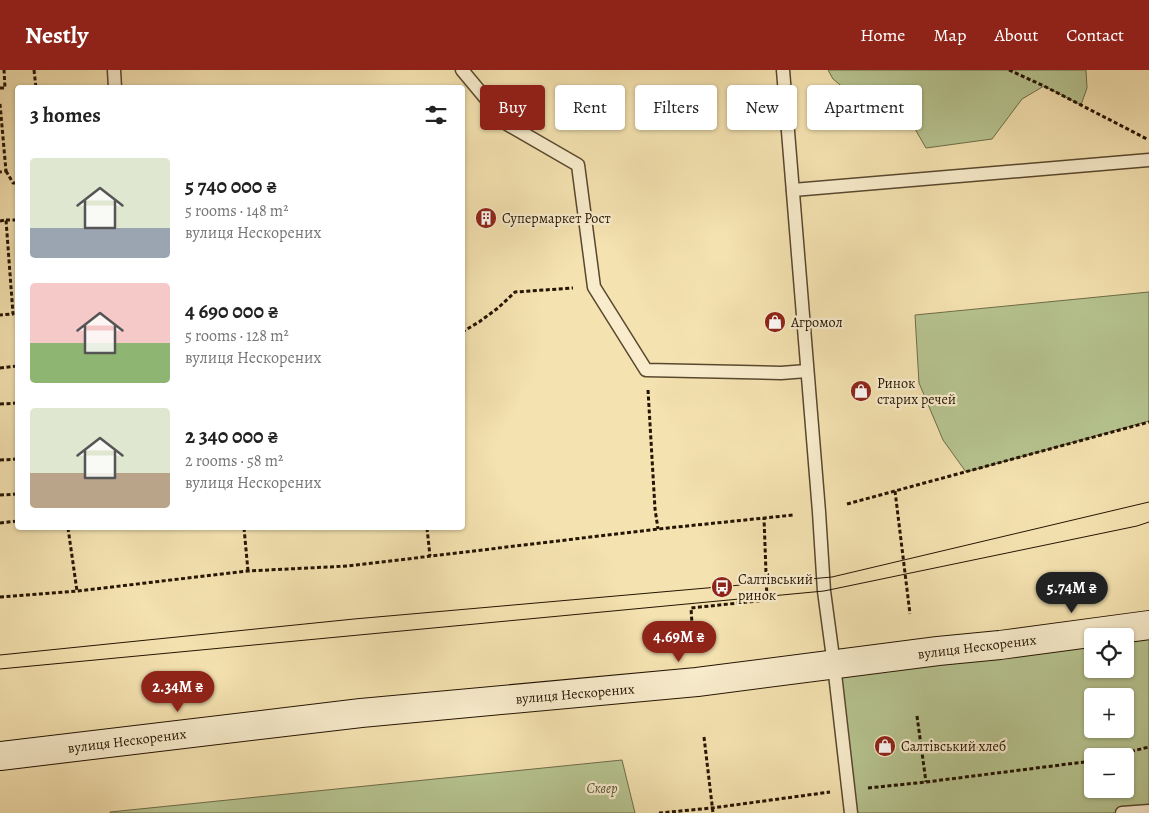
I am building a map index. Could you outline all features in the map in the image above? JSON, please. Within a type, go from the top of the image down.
[{"type":"main road","name":"вулиця Нескорених","points":[[0,756],[361,713],[660,686],[1149,625]]},
{"type":"lane","points":[[114,70],[115,85]]},
{"type":"lane","points":[[462,70],[508,124],[578,165],[594,287],[646,370],[781,373],[807,371]]},
{"type":"lane","points":[[784,70],[824,591],[850,813]]},
{"type":"lane","points":[[793,190],[1149,160]]},
{"type":"lane","points":[[1122,813],[1149,810]]},
{"type":"path","points":[[0,88],[4,88],[4,70]]},
{"type":"path","points":[[34,70],[36,85]]},
{"type":"path","points":[[1009,70],[1149,140]]},
{"type":"path","points":[[0,104],[6,171],[13,183],[15,183]]},
{"type":"path","points":[[0,172],[6,171]]},
{"type":"path","points":[[0,315],[15,314],[6,220]]},
{"type":"path","points":[[0,221],[15,220]]},
{"type":"path","points":[[465,330],[498,308],[515,292],[594,287]]},
{"type":"path","points":[[0,368],[15,366]]},
{"type":"path","points":[[646,370],[658,529]]},
{"type":"path","points":[[0,404],[15,403]]},
{"type":"path","points":[[847,504],[1149,422]]},
{"type":"path","points":[[0,460],[15,459]]},
{"type":"path","points":[[896,491],[910,614]]},
{"type":"path","points":[[0,495],[15,494]]},
{"type":"path","points":[[0,597],[77,591],[248,571],[348,566],[793,515]]},
{"type":"path","points":[[693,640],[691,608],[768,600],[764,518]]},
{"type":"path","points":[[0,523],[15,521]]},
{"type":"path","points":[[68,530],[77,591]]},
{"type":"path","points":[[244,530],[248,571]]},
{"type":"path","points":[[427,530],[430,556]]},
{"type":"path","points":[[917,716],[926,782]]},
{"type":"path","points":[[704,737],[712,813]]},
{"type":"path","points":[[1134,751],[1149,748]]},
{"type":"path","points":[[659,813],[1084,762]]},
{"type":"green space","points":[[828,70],[1086,70],[1087,88],[1081,105],[1044,86],[1022,99],[992,139],[926,148],[916,130],[922,130],[922,85],[840,85],[833,79]]},
{"type":"green space","points":[[1149,292],[1149,421],[966,472],[943,440],[919,383],[915,315]]},
{"type":"green space","points":[[1149,625],[1149,811],[1122,813],[851,813],[834,665],[1084,633],[1084,678],[1134,678],[1134,628],[1125,628]]},
{"type":"green space","name":"Сквер","points":[[622,760],[635,813],[110,813],[110,812]]},
{"type":"tram line","points":[[0,655],[354,619],[832,577],[1149,502]]},
{"type":"tram line","points":[[0,669],[824,591],[1149,522]]},
{"type":"place","name":"Супермаркет Рост","points":[[486,218]]},
{"type":"place","name":"Агромол","points":[[775,322]]},
{"type":"place","name":"Ринок старих речей","points":[[861,391]]},
{"type":"place","name":"Салтівський ринок","points":[[722,587]]},
{"type":"place","name":"Салтівський хлеб","points":[[885,746]]}]
